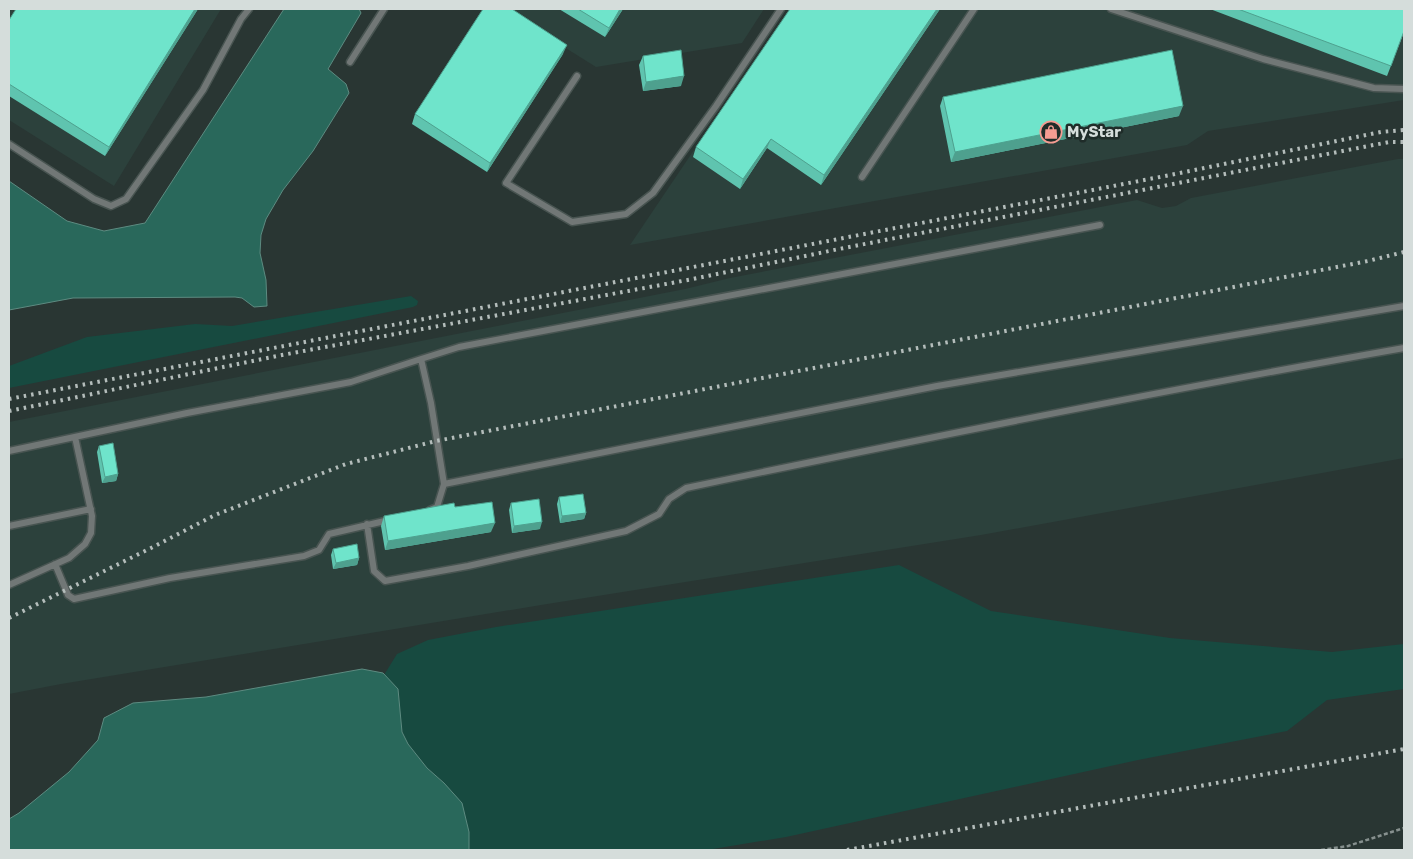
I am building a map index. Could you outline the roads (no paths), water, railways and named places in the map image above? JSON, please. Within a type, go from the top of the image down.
[{"type":"lane","points":[[9,144],[94,199],[111,206],[126,199],[203,90],[241,19],[249,9]]},
{"type":"lane","points":[[350,62],[384,9]]},
{"type":"lane","points":[[577,76],[506,183],[572,222],[626,214],[653,194],[716,106],[781,9]]},
{"type":"lane","points":[[862,177],[974,9]]},
{"type":"lane","points":[[1111,9],[1263,59],[1374,88],[1404,89]]},
{"type":"lane","points":[[9,450],[351,382],[459,347],[1100,225]]},
{"type":"lane","points":[[444,484],[936,386],[1404,306]]},
{"type":"lane","points":[[367,524],[374,571],[385,581],[468,566],[626,531],[659,514],[669,499],[686,488],[875,448],[1238,377],[1404,348]]},
{"type":"lane","points":[[422,359],[444,484],[437,507],[428,512]]},
{"type":"lane","points":[[9,585],[69,558],[85,544],[91,533],[91,509],[75,437]]},
{"type":"lane","points":[[9,526],[91,509]]},
{"type":"lane","points":[[55,564],[68,595],[74,599],[170,578],[304,556],[319,550],[329,534],[393,519]]},
{"type":"railway","points":[[9,399],[1165,176],[1381,132],[1404,130]]},
{"type":"railway","points":[[9,411],[282,355],[693,279],[1389,142],[1404,142]]},
{"type":"railway","points":[[9,618],[215,515],[346,464],[436,441],[1368,261],[1404,252]]},
{"type":"railway","points":[[847,850],[1404,749]]},
{"type":"place","name":"MyStar","points":[[1051,132]]}]
